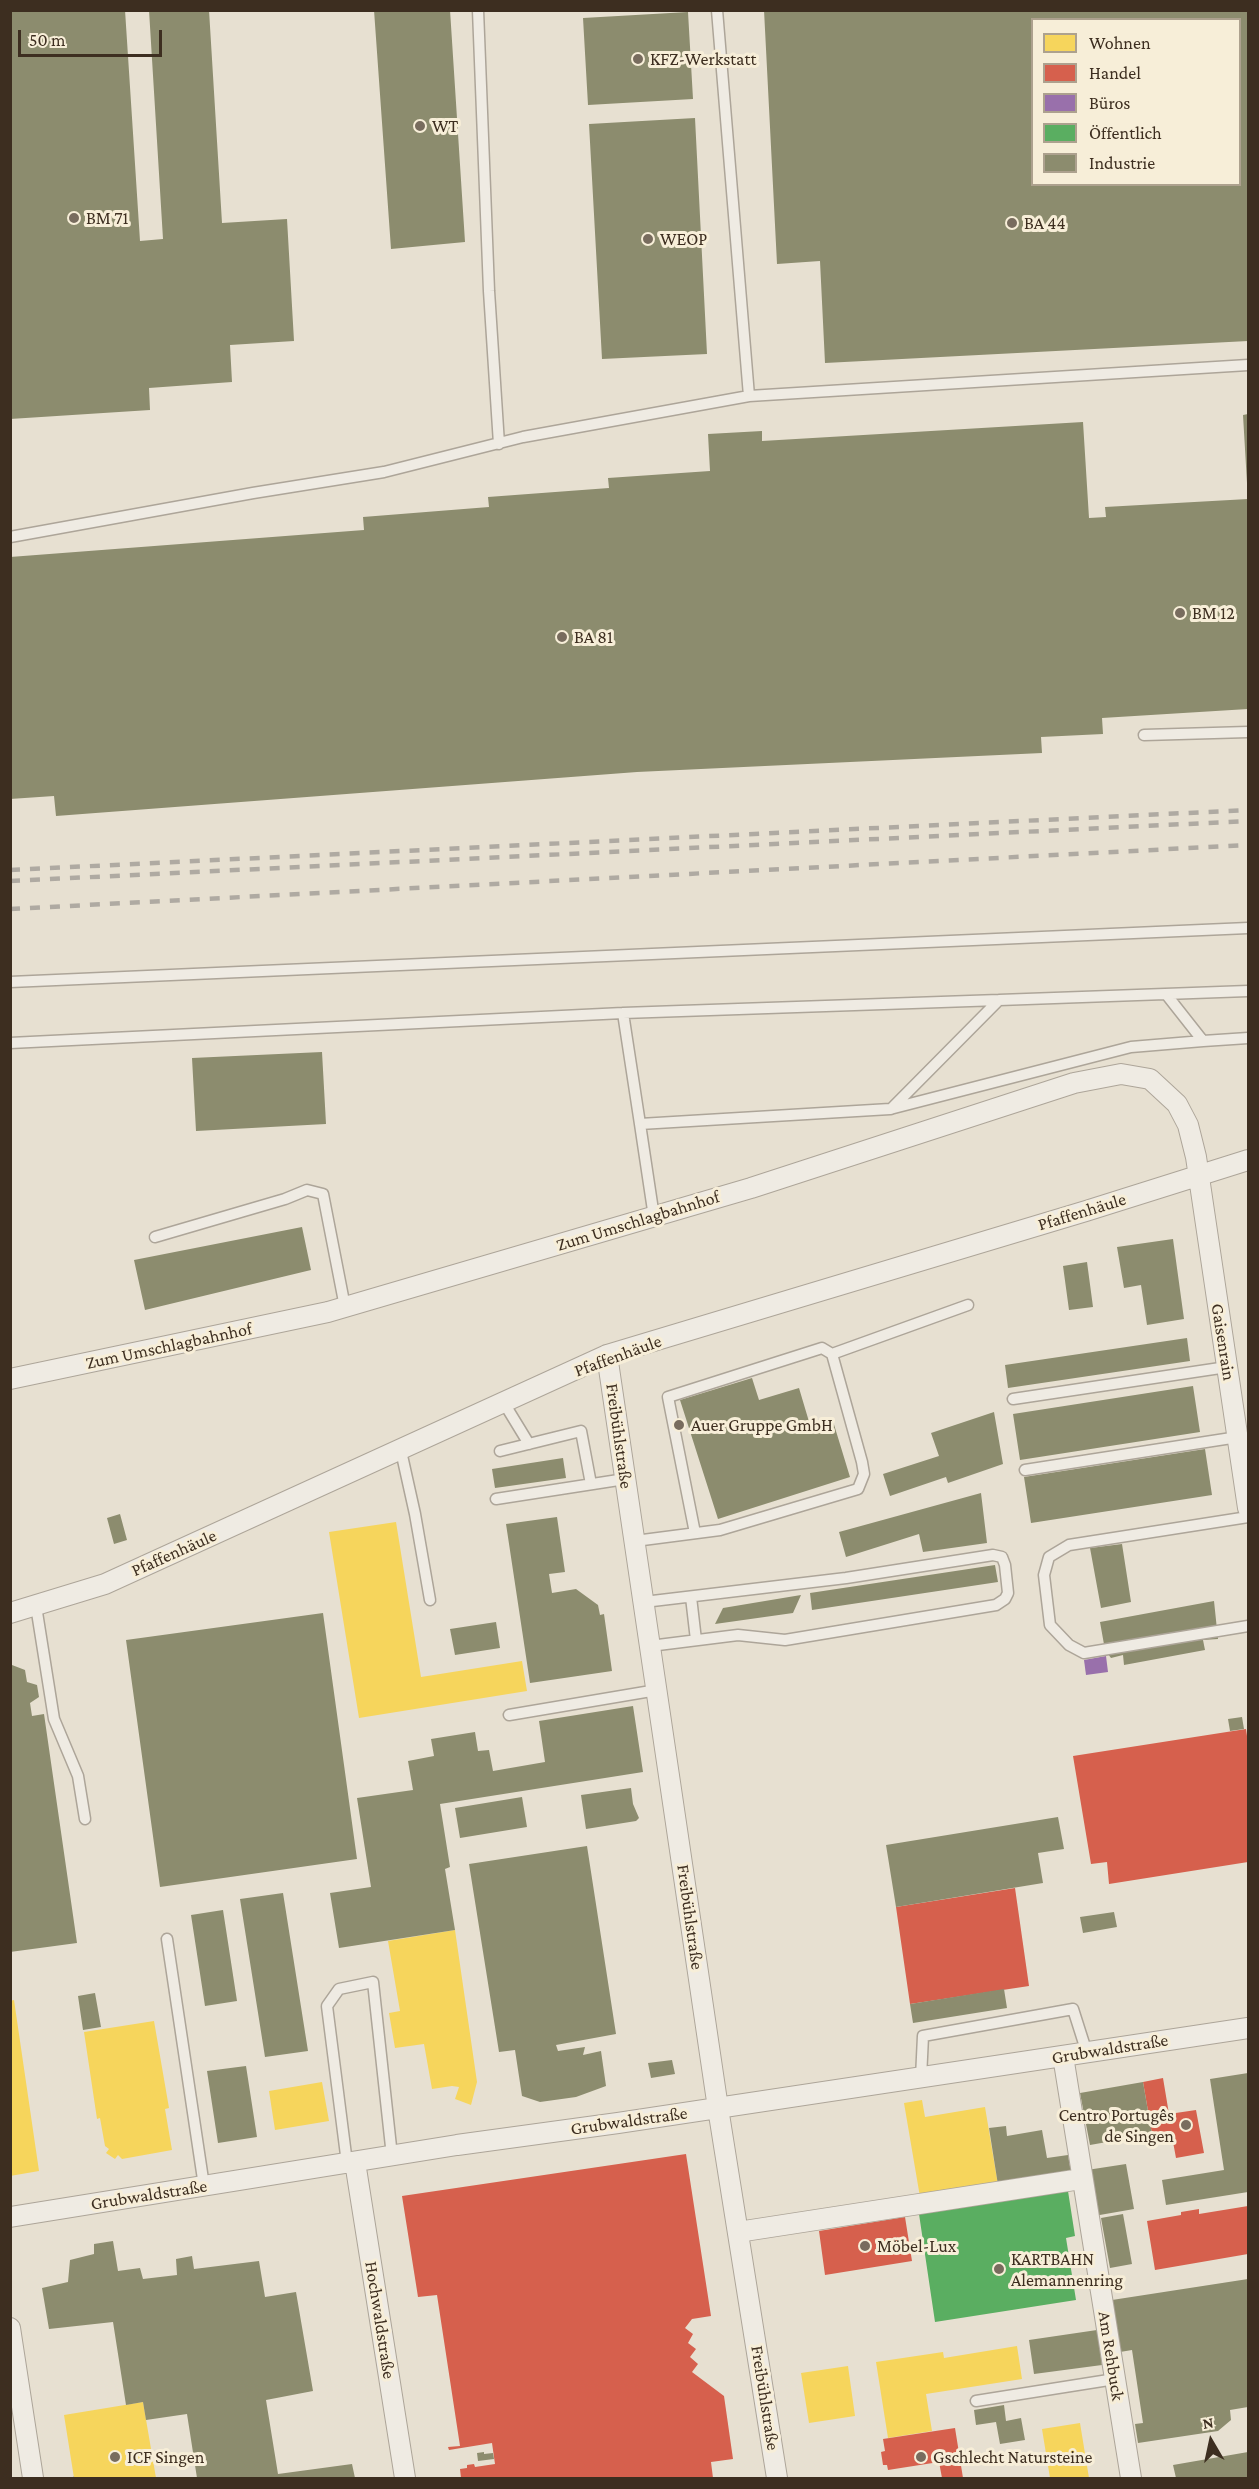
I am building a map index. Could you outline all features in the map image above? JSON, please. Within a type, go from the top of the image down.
[{"type":"street","name":"Zum Umschlagbahnhof","points":[[10,1379],[345,1308],[654,1217],[1074,1083],[1121,1074],[1150,1079],[1177,1104],[1188,1125],[1196,1157],[1198,1177]]},
{"type":"street","name":"Pfaffenhäule","points":[[10,1613],[105,1584],[401,1451],[607,1355],[1248,1160]]},
{"type":"street","name":"Gaisenrain","points":[[1198,1177],[1227,1367],[1242,1448],[1248,1508]]},
{"type":"street","name":"Freibühlstraße","points":[[607,1355],[718,2108],[777,2478]]},
{"type":"street","name":"Grubwaldstraße","points":[[10,2217],[392,2156],[1248,2028]]},
{"type":"street","name":"Am Rehbuck","points":[[1063,2056],[1131,2478]]},
{"type":"street","name":"Hochwaldstraße","points":[[351,2163],[405,2478]]},
{"type":"street","points":[[738,2232],[1081,2179]]},
{"type":"street","points":[[10,2328],[33,2478]]},
{"type":"lane","points":[[478,10],[489,291],[499,444]]},
{"type":"lane","points":[[717,10],[749,396]]},
{"type":"lane","points":[[10,537],[384,472],[499,444],[749,396],[1248,365]]},
{"type":"lane","points":[[1144,735],[1248,732]]},
{"type":"lane","points":[[10,982],[1248,928]]},
{"type":"lane","points":[[10,1043],[623,1013],[1248,991]]},
{"type":"lane","points":[[1166,994],[1203,1041]]},
{"type":"lane","points":[[890,1109],[999,1000]]},
{"type":"lane","points":[[623,1013],[654,1217]]},
{"type":"lane","points":[[640,1124],[890,1109],[1131,1047],[1248,1038]]},
{"type":"lane","points":[[155,1237],[285,1199],[307,1190],[323,1194],[345,1308]]},
{"type":"lane","points":[[832,1354],[968,1305]]},
{"type":"lane","points":[[635,1541],[720,1530],[858,1489],[864,1474],[862,1462],[832,1354],[822,1348],[668,1397],[695,1533]]},
{"type":"lane","points":[[1012,1399],[1227,1367]]},
{"type":"lane","points":[[504,1403],[529,1444]]},
{"type":"lane","points":[[500,1451],[581,1431],[591,1484]]},
{"type":"lane","points":[[1025,1470],[1242,1448]]},
{"type":"lane","points":[[401,1451],[430,1600]]},
{"type":"lane","points":[[496,1499],[626,1479]]},
{"type":"lane","points":[[1248,1517],[1069,1545],[1049,1557],[1044,1575],[1050,1625],[1069,1646],[1084,1653],[1248,1626]]},
{"type":"lane","points":[[644,1602],[846,1578],[998,1555],[1004,1560],[1008,1589],[1005,1599],[996,1605],[785,1640],[744,1635],[650,1646]]},
{"type":"lane","points":[[692,1597],[696,1641]]},
{"type":"lane","points":[[36,1606],[54,1719],[78,1776],[84,1819]]},
{"type":"lane","points":[[509,1715],[657,1690]]},
{"type":"lane","points":[[167,1939],[204,2186]]},
{"type":"lane","points":[[351,2163],[327,2006],[339,1989],[373,1983],[392,2156]]},
{"type":"lane","points":[[921,2078],[923,2036],[1072,2009],[1087,2053]]},
{"type":"lane","points":[[976,2401],[1115,2379]]},
{"type":"building: Wohnen","points":[[396,1522],[421,1677],[522,1661],[527,1691],[359,1718],[329,1532]]},
{"type":"building: Wohnen","points":[[455,1930],[477,2082],[471,2105],[455,2099],[459,2087],[432,2089],[424,2044],[395,2048],[389,2013],[400,2011],[388,1941]]},
{"type":"building: Wohnen","points":[[14,2000],[39,2171],[10,2176],[10,2001]]},
{"type":"building: Wohnen","points":[[154,2021],[169,2108],[165,2109],[172,2150],[122,2159],[118,2155],[115,2159],[106,2153],[109,2149],[105,2146],[100,2118],[97,2119],[84,2032]]},
{"type":"building: Wohnen","points":[[322,2082],[329,2121],[275,2130],[269,2091]]},
{"type":"building: Wohnen","points":[[922,2100],[925,2117],[985,2107],[998,2185],[920,2197],[904,2103]]},
{"type":"building: Wohnen","points":[[1017,2346],[1022,2379],[926,2394],[932,2431],[888,2438],[876,2362],[943,2352],[944,2358]]},
{"type":"building: Wohnen","points":[[848,2366],[855,2416],[809,2423],[801,2373]]},
{"type":"building: Wohnen","points":[[143,2402],[156,2478],[74,2478],[64,2415]]},
{"type":"building: Wohnen","points":[[1080,2423],[1089,2478],[1050,2478],[1042,2429]]},
{"type":"building: Handel","points":[[1246,1729],[1248,1862],[1109,1884],[1107,1862],[1091,1864],[1073,1756]]},
{"type":"building: Handel","points":[[1015,1888],[1029,1986],[910,2004],[896,1907]]},
{"type":"building: Handel","points":[[1163,2078],[1169,2114],[1196,2110],[1204,2153],[1176,2158],[1171,2131],[1152,2134],[1143,2082]]},
{"type":"building: Handel","points":[[686,2154],[711,2316],[692,2319],[685,2328],[693,2334],[688,2343],[696,2349],[690,2357],[698,2364],[692,2372],[724,2396],[733,2459],[711,2462],[713,2478],[461,2478],[460,2469],[467,2468],[467,2465],[474,2464],[475,2467],[495,2464],[492,2443],[449,2450],[448,2447],[460,2446],[437,2295],[418,2297],[402,2196]]},
{"type":"building: Handel","points":[[1248,2206],[1248,2254],[1155,2270],[1147,2221],[1199,2209],[1199,2214]]},
{"type":"building: Handel","name":"Möbel-Lux","points":[[905,2217],[912,2261],[825,2275],[819,2231]]},
{"type":"building: Handel","name":"Gschlecht Natursteine","points":[[955,2428],[963,2478],[942,2478],[939,2462],[888,2470],[887,2465],[883,2465],[881,2452],[885,2451],[883,2439]]},
{"type":"building: Büros","points":[[1106,1656],[1108,1672],[1086,1675],[1084,1660]]},
{"type":"building: Öffentlich","name":"KARTBAHN Alemannenring","points":[[1068,2191],[1075,2236],[1066,2238],[1076,2300],[935,2322],[919,2214]]},
{"type":"building: Industrie","name":"BM 71","points":[[10,10],[125,10],[140,241],[163,239],[149,10],[209,10],[222,223],[287,219],[294,341],[230,345],[232,382],[149,388],[150,410],[10,419]]},
{"type":"building: Industrie","name":"WT","points":[[374,10],[450,10],[465,242],[391,249]]},
{"type":"building: Industrie","name":"BA 44","points":[[764,10],[1248,10],[1248,341],[825,363],[820,261],[777,264]]},
{"type":"building: Industrie","name":"KFZ-Werkstatt","points":[[688,12],[693,99],[588,105],[583,18]]},
{"type":"building: Industrie","name":"WEOP","points":[[695,118],[707,354],[602,359],[589,124]]},
{"type":"building: Industrie","points":[[1248,414],[1248,483],[1247,483],[1243,415]]},
{"type":"building: Industrie","name":"BA 81","points":[[1083,422],[1089,518],[1106,517],[1105,507],[1248,499],[1248,709],[1102,718],[1103,734],[1041,737],[1042,753],[637,772],[56,816],[54,796],[10,799],[10,557],[364,530],[363,517],[489,507],[488,497],[609,488],[608,478],[710,471],[708,434],[762,431],[762,441]]},
{"type":"building: Industrie","points":[[322,1052],[326,1124],[196,1131],[192,1058]]},
{"type":"building: Industrie","points":[[302,1227],[311,1270],[145,1310],[134,1260]]},
{"type":"building: Industrie","points":[[1173,1239],[1184,1319],[1147,1325],[1141,1285],[1124,1288],[1117,1247]]},
{"type":"building: Industrie","points":[[1087,1262],[1093,1307],[1069,1310],[1063,1266]]},
{"type":"building: Industrie","points":[[1187,1338],[1190,1361],[1008,1388],[1005,1365]]},
{"type":"building: Industrie","points":[[752,1378],[759,1400],[799,1388],[810,1425],[832,1418],[850,1477],[718,1519],[680,1400]]},
{"type":"building: Industrie","points":[[1193,1386],[1200,1432],[1020,1460],[1013,1414]]},
{"type":"building: Industrie","points":[[994,1412],[1003,1464],[948,1483],[946,1477],[890,1496],[883,1474],[939,1456],[931,1433]]},
{"type":"building: Industrie","points":[[1205,1449],[1212,1495],[1031,1523],[1024,1477]]},
{"type":"building: Industrie","points":[[563,1458],[566,1478],[495,1488],[492,1469]]},
{"type":"building: Industrie","points":[[981,1493],[987,1543],[923,1552],[919,1534],[846,1557],[839,1532]]},
{"type":"building: Industrie","points":[[120,1514],[127,1540],[114,1544],[107,1518]]},
{"type":"building: Industrie","points":[[557,1517],[565,1572],[549,1574],[552,1593],[576,1589],[598,1605],[600,1615],[604,1614],[612,1671],[530,1683],[506,1524]]},
{"type":"building: Industrie","points":[[1122,1544],[1131,1602],[1101,1608],[1090,1548]]},
{"type":"building: Industrie","points":[[995,1565],[998,1582],[812,1610],[810,1593]]},
{"type":"building: Industrie","points":[[801,1595],[793,1613],[715,1624],[723,1608]]},
{"type":"building: Industrie","points":[[1214,1601],[1218,1639],[1203,1640],[1205,1650],[1124,1665],[1123,1655],[1111,1658],[1105,1650],[1100,1622]]},
{"type":"building: Industrie","points":[[323,1613],[357,1859],[160,1887],[126,1640]]},
{"type":"building: Industrie","points":[[496,1622],[500,1648],[455,1655],[450,1629]]},
{"type":"building: Industrie","points":[[12,1665],[25,1670],[27,1682],[37,1685],[39,1697],[30,1703],[32,1716],[44,1714],[77,1943],[10,1952]]},
{"type":"building: Industrie","points":[[633,1706],[643,1772],[440,1804],[450,1867],[445,1869],[455,1930],[339,1948],[330,1893],[371,1887],[357,1798],[413,1790],[408,1761],[434,1756],[431,1739],[475,1732],[478,1751],[489,1750],[493,1771],[545,1762],[539,1721]]},
{"type":"building: Industrie","points":[[1242,1717],[1244,1729],[1230,1731],[1228,1719]]},
{"type":"building: Industrie","points":[[631,1788],[633,1804],[639,1818],[636,1821],[586,1829],[581,1795]]},
{"type":"building: Industrie","points":[[522,1797],[527,1827],[460,1838],[455,1808]]},
{"type":"building: Industrie","points":[[1058,1817],[1064,1849],[1038,1853],[1043,1883],[896,1907],[886,1845]]},
{"type":"building: Industrie","points":[[587,1846],[616,2034],[556,2045],[558,2051],[585,2047],[583,2055],[601,2051],[606,2086],[576,2097],[540,2102],[522,2096],[515,2050],[499,2052],[469,1864]]},
{"type":"building: Industrie","points":[[283,1893],[308,2051],[265,2057],[240,1899]]},
{"type":"building: Industrie","points":[[223,1910],[237,2001],[205,2006],[191,1915]]},
{"type":"building: Industrie","points":[[1114,1912],[1117,1927],[1083,1933],[1080,1917]]},
{"type":"building: Industrie","points":[[1004,1989],[1007,2008],[913,2023],[910,2004]]},
{"type":"building: Industrie","points":[[95,1993],[101,2027],[83,2030],[78,1996]]},
{"type":"building: Industrie","points":[[672,2060],[675,2074],[651,2078],[648,2063]]},
{"type":"building: Industrie","points":[[246,2066],[257,2137],[218,2143],[207,2071]]},
{"type":"building: Industrie","points":[[1248,2073],[1248,2192],[1166,2205],[1162,2180],[1224,2170],[1210,2079]]},
{"type":"building: Industrie","points":[[1143,2082],[1152,2134],[1090,2145],[1080,2093]]},
{"type":"building: Industrie","points":[[1006,2126],[1007,2136],[1042,2130],[1047,2158],[1068,2155],[1071,2172],[998,2185],[989,2128]]},
{"type":"building: Industrie","points":[[1126,2164],[1134,2209],[1094,2216],[1087,2170]]},
{"type":"building: Industrie","points":[[1123,2214],[1132,2264],[1110,2268],[1101,2218]]},
{"type":"building: Industrie","points":[[113,2241],[118,2271],[140,2268],[143,2279],[177,2275],[176,2259],[192,2256],[194,2269],[259,2261],[265,2297],[296,2292],[313,2391],[266,2400],[278,2474],[352,2464],[355,2478],[197,2478],[187,2414],[146,2420],[143,2402],[126,2405],[113,2322],[49,2329],[42,2288],[68,2282],[70,2260],[94,2254],[94,2244]]},
{"type":"building: Industrie","points":[[1248,2279],[1248,2407],[1230,2410],[1231,2420],[1218,2431],[1138,2443],[1135,2424],[1143,2423],[1132,2350],[1120,2352],[1112,2300]]},
{"type":"building: Industrie","points":[[1097,2330],[1102,2365],[1034,2374],[1029,2340]]},
{"type":"building: Industrie","points":[[1004,2405],[1006,2421],[1021,2418],[1025,2440],[1000,2444],[996,2422],[976,2425],[974,2410]]},
{"type":"building: Industrie","points":[[484,2452],[484,2454],[493,2453],[494,2459],[478,2461],[477,2453]]},
{"type":"building: Industrie","points":[[1248,2452],[1248,2478],[1176,2478],[1173,2465]]},
{"type":"railway","points":[[10,870],[1248,810]]},
{"type":"railway","points":[[10,881],[1248,821]]},
{"type":"railway","points":[[10,909],[1248,845]]},
{"type":"place","name":"KFZ-Werkstatt","points":[[638,59]]},
{"type":"place","name":"WT","points":[[420,126]]},
{"type":"place","name":"BM 71","points":[[74,218]]},
{"type":"place","name":"BA 44","points":[[1012,223]]},
{"type":"place","name":"WEOP","points":[[648,239]]},
{"type":"place","name":"BM 12","points":[[1180,613]]},
{"type":"place","name":"BA 81","points":[[562,637]]},
{"type":"place","name":"Auer Gruppe GmbH","points":[[679,1425]]},
{"type":"place","name":"Centro Portugês de Singen","points":[[1186,2125]]},
{"type":"place","name":"Möbel-Lux","points":[[865,2246]]},
{"type":"place","name":"KARTBAHN Alemannenring","points":[[999,2269]]},
{"type":"place","name":"ICF Singen","points":[[115,2457]]},
{"type":"place","name":"Gschlecht Natursteine","points":[[921,2457]]}]
